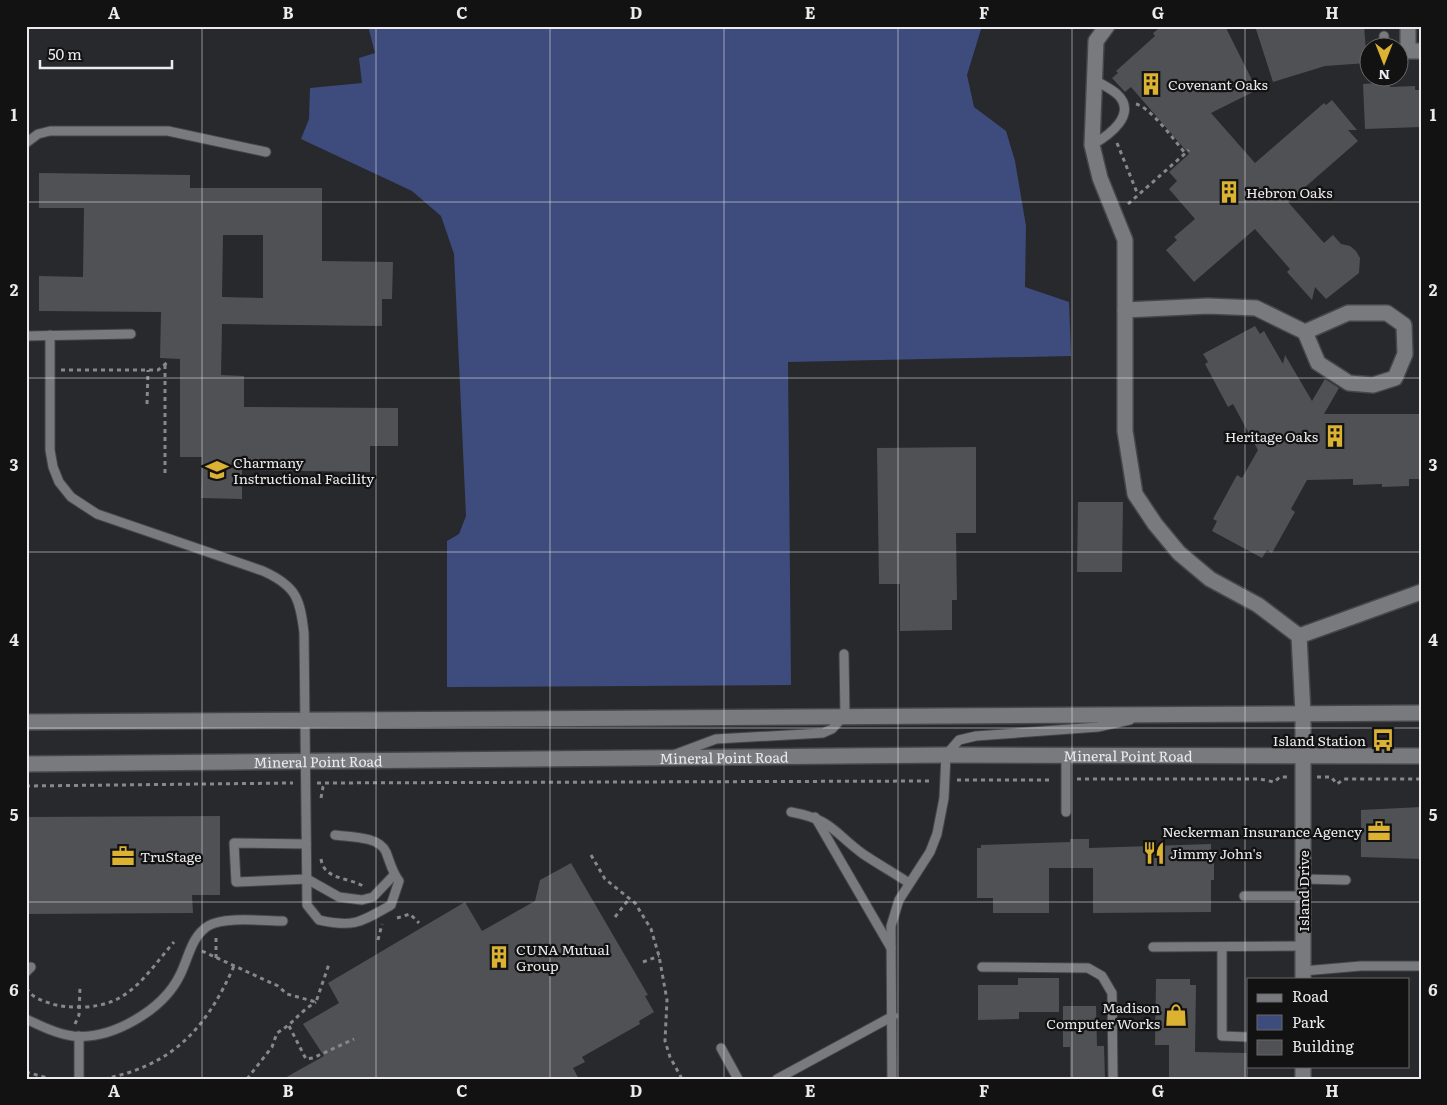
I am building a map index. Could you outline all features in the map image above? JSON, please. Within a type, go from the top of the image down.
[{"type":"main road","points":[[1106,26],[1096,41],[1093,79],[1092,145],[1100,178],[1125,240],[1125,431],[1135,494],[1155,524],[1179,553],[1210,579],[1258,605],[1299,636],[1421,592]]},
{"type":"main road","points":[[1125,310],[1208,306],[1256,308],[1305,332],[1318,363],[1349,383],[1372,385],[1395,378],[1405,354],[1404,325],[1386,313],[1348,313],[1305,332]]},
{"type":"main road","name":"Island Drive","points":[[1299,636],[1303,713],[1303,975]]},
{"type":"main road","points":[[26,722],[304,718],[1421,713]]},
{"type":"main road","name":"Mineral Point Road","points":[[26,764],[946,755],[1421,756]]},
{"type":"lane","points":[[1092,145],[1112,133],[1121,122],[1123,112],[1123,102],[1118,94],[1093,79]]},
{"type":"lane","points":[[26,143],[38,134],[50,131],[168,131],[266,152]]},
{"type":"lane","points":[[26,336],[131,334]]},
{"type":"lane","points":[[50,335],[50,450],[53,468],[59,482],[71,497],[97,514],[263,571],[282,580],[295,592],[301,610],[304,633],[307,905],[319,920],[335,924],[357,923],[391,904],[399,881],[394,875],[385,849],[377,842],[335,835]]},
{"type":"lane","points":[[664,758],[716,739],[823,733],[832,729],[845,715],[844,654]]},
{"type":"lane","points":[[892,1079],[893,1016],[890,926],[899,900],[930,852],[937,834],[944,798],[946,755],[959,740],[976,736],[1098,727],[1155,714]]},
{"type":"lane","points":[[1066,756],[1066,812]]},
{"type":"lane","points":[[791,812],[814,817],[832,826],[862,853],[909,883]]},
{"type":"lane","points":[[814,817],[892,950]]},
{"type":"lane","points":[[306,844],[234,843],[236,882],[307,879],[339,897],[362,900],[370,898],[394,875]]},
{"type":"lane","points":[[1303,879],[1346,880]]},
{"type":"lane","points":[[1244,896],[1303,896]]},
{"type":"lane","points":[[370,898],[376,914]]},
{"type":"lane","points":[[26,1019],[50,1030],[79,1036],[108,1031],[130,1022],[153,1007],[170,992],[180,976],[197,934],[210,925],[223,921],[283,921]]},
{"type":"lane","points":[[1222,946],[1222,1036],[1247,1037]]},
{"type":"lane","points":[[1153,947],[1303,946]]},
{"type":"lane","points":[[1303,975],[1361,966],[1421,966]]},
{"type":"lane","points":[[982,967],[1088,968],[1102,976],[1112,993],[1112,1079]]},
{"type":"lane","points":[[777,1079],[893,1016]]},
{"type":"lane","points":[[79,1036],[79,1079]]},
{"type":"lane","points":[[721,1048],[738,1079]]},
{"type":"path","points":[[1130,104],[1142,105],[1185,153]]},
{"type":"path","points":[[1128,205],[1189,150]]},
{"type":"path","points":[[50,370],[158,370],[169,362]]},
{"type":"path","points":[[165,365],[165,474]]},
{"type":"path","points":[[147,404],[148,370]]},
{"type":"path","points":[[1331,777],[1337,784],[1344,779],[1421,779]]},
{"type":"path","points":[[967,780],[1260,779],[1274,782]]},
{"type":"path","points":[[321,804],[323,787],[327,783],[926,781]]},
{"type":"path","points":[[26,786],[291,783]]},
{"type":"path","points":[[590,855],[604,879],[629,899],[646,919],[659,956],[666,1000],[665,1040],[670,1057],[682,1079]]},
{"type":"path","points":[[321,858],[322,864],[330,874],[360,884],[370,898]]},
{"type":"path","points":[[615,917],[629,899]]},
{"type":"path","points":[[376,914],[382,924],[378,940]]},
{"type":"path","points":[[382,924],[405,914],[415,917],[419,923]]},
{"type":"path","points":[[216,938],[216,958]]},
{"type":"path","points":[[27,988],[30,994],[46,1002],[66,1007],[101,1005],[128,994],[140,983],[174,942]]},
{"type":"path","points":[[202,951],[278,986],[287,994],[316,1002]]},
{"type":"path","points":[[643,962],[659,956]]},
{"type":"path","points":[[247,1079],[272,1047],[277,1033],[289,1026],[299,1012],[316,1002],[330,964]]},
{"type":"path","points":[[104,1079],[147,1066],[191,1037],[217,1002],[234,966]]},
{"type":"path","points":[[79,1015],[80,987]]},
{"type":"path","points":[[289,1026],[306,1059],[313,1058],[354,1039]]},
{"type":"path","points":[[26,1072],[51,1079]]},
{"type":"green space","points":[[368,26],[982,26],[967,75],[974,107],[1006,131],[1015,161],[1026,226],[1025,287],[1069,302],[1071,356],[788,362],[791,685],[447,687],[447,541],[459,534],[466,516],[454,254],[441,216],[412,191],[301,139],[309,119],[310,88],[362,83],[359,58],[375,53]]},
{"type":"building","points":[[1162,26],[1225,26],[1257,90],[1211,113],[1255,163],[1324,103],[1326,105],[1332,100],[1357,130],[1348,130],[1358,141],[1288,202],[1324,243],[1333,235],[1341,244],[1350,246],[1356,251],[1360,258],[1359,273],[1326,299],[1315,287],[1312,300],[1287,272],[1290,269],[1255,229],[1194,282],[1166,250],[1177,240],[1174,237],[1195,219],[1169,189],[1177,181],[1169,172],[1189,154],[1131,87],[1125,92],[1112,78],[1118,73],[1116,71],[1155,36],[1153,33]]},
{"type":"building","points":[[1255,26],[1364,26],[1365,38],[1360,38],[1360,64],[1325,66],[1273,82]]},
{"type":"building","points":[[1410,86],[1415,86],[1415,90],[1421,90],[1421,127],[1365,129],[1363,88],[1410,88]]},
{"type":"building","points":[[39,173],[190,175],[190,188],[322,188],[322,261],[393,262],[392,299],[382,299],[382,326],[222,324],[221,375],[244,376],[244,407],[398,408],[398,446],[370,446],[370,472],[242,470],[242,499],[201,498],[202,457],[180,457],[180,359],[160,358],[161,312],[39,311],[39,276],[83,277],[84,208],[39,208]],"holes":[[[223,235],[263,235],[263,298],[222,297]]]},
{"type":"building","name":"Heritage Oaks","points":[[1255,326],[1260,334],[1264,331],[1283,364],[1285,355],[1312,401],[1325,379],[1339,388],[1324,414],[1420,414],[1419,479],[1409,479],[1409,486],[1382,487],[1382,484],[1353,485],[1353,479],[1307,480],[1291,509],[1295,512],[1272,553],[1267,550],[1262,558],[1212,531],[1217,521],[1213,519],[1237,475],[1242,478],[1258,450],[1233,404],[1228,407],[1205,364],[1208,362],[1203,354]]},
{"type":"building","points":[[976,447],[976,533],[956,533],[957,600],[952,600],[952,630],[900,631],[900,584],[879,584],[877,448]]},
{"type":"building","points":[[1078,502],[1123,502],[1122,572],[1077,572]]},
{"type":"building","points":[[1421,807],[1421,859],[1361,857],[1361,810]]},
{"type":"building","name":"TruStage","points":[[220,816],[220,895],[192,895],[193,913],[26,914],[26,817]]},
{"type":"building","points":[[1070,839],[1089,839],[1089,848],[1211,844],[1211,860],[1214,860],[1214,880],[1211,880],[1211,912],[1093,913],[1093,868],[1049,868],[1049,913],[993,913],[993,898],[977,898],[977,848],[981,848],[981,845],[1070,842]]},
{"type":"building","name":"CUNA Mutual Group","points":[[571,863],[648,995],[645,996],[654,1012],[639,1021],[640,1024],[582,1057],[585,1062],[573,1068],[579,1079],[283,1079],[324,1056],[303,1024],[339,1003],[328,983],[465,902],[482,931],[535,901],[540,880]]},
{"type":"building","points":[[1018,978],[1059,978],[1059,1012],[1019,1012],[1019,1019],[978,1020],[978,985],[1018,985]]},
{"type":"building","name":"Madison Computer Works","points":[[1156,979],[1190,979],[1190,985],[1196,985],[1195,1052],[1247,1053],[1248,1079],[1169,1079],[1169,1045],[1155,1045]]},
{"type":"building","points":[[1063,1006],[1096,1006],[1097,1046],[1104,1046],[1105,1079],[1070,1079],[1070,1047],[1063,1047]]},
{"type":"place","name":"Covenant Oaks","points":[[1151,84]]},
{"type":"place","name":"Hebron Oaks","points":[[1229,192]]},
{"type":"place","name":"Heritage Oaks","points":[[1335,436]]},
{"type":"place","name":"Charmany Instructional Facility","points":[[217,470]]},
{"type":"place","name":"Island Station","points":[[1383,740]]},
{"type":"place","name":"Neckerman Insurance Agency","points":[[1379,831]]},
{"type":"place","name":"Jimmy John's","points":[[1154,853]]},
{"type":"place","name":"TruStage","points":[[123,856]]},
{"type":"place","name":"CUNA Mutual Group","points":[[499,957]]},
{"type":"place","name":"Madison Computer Works","points":[[1176,1015]]}]
